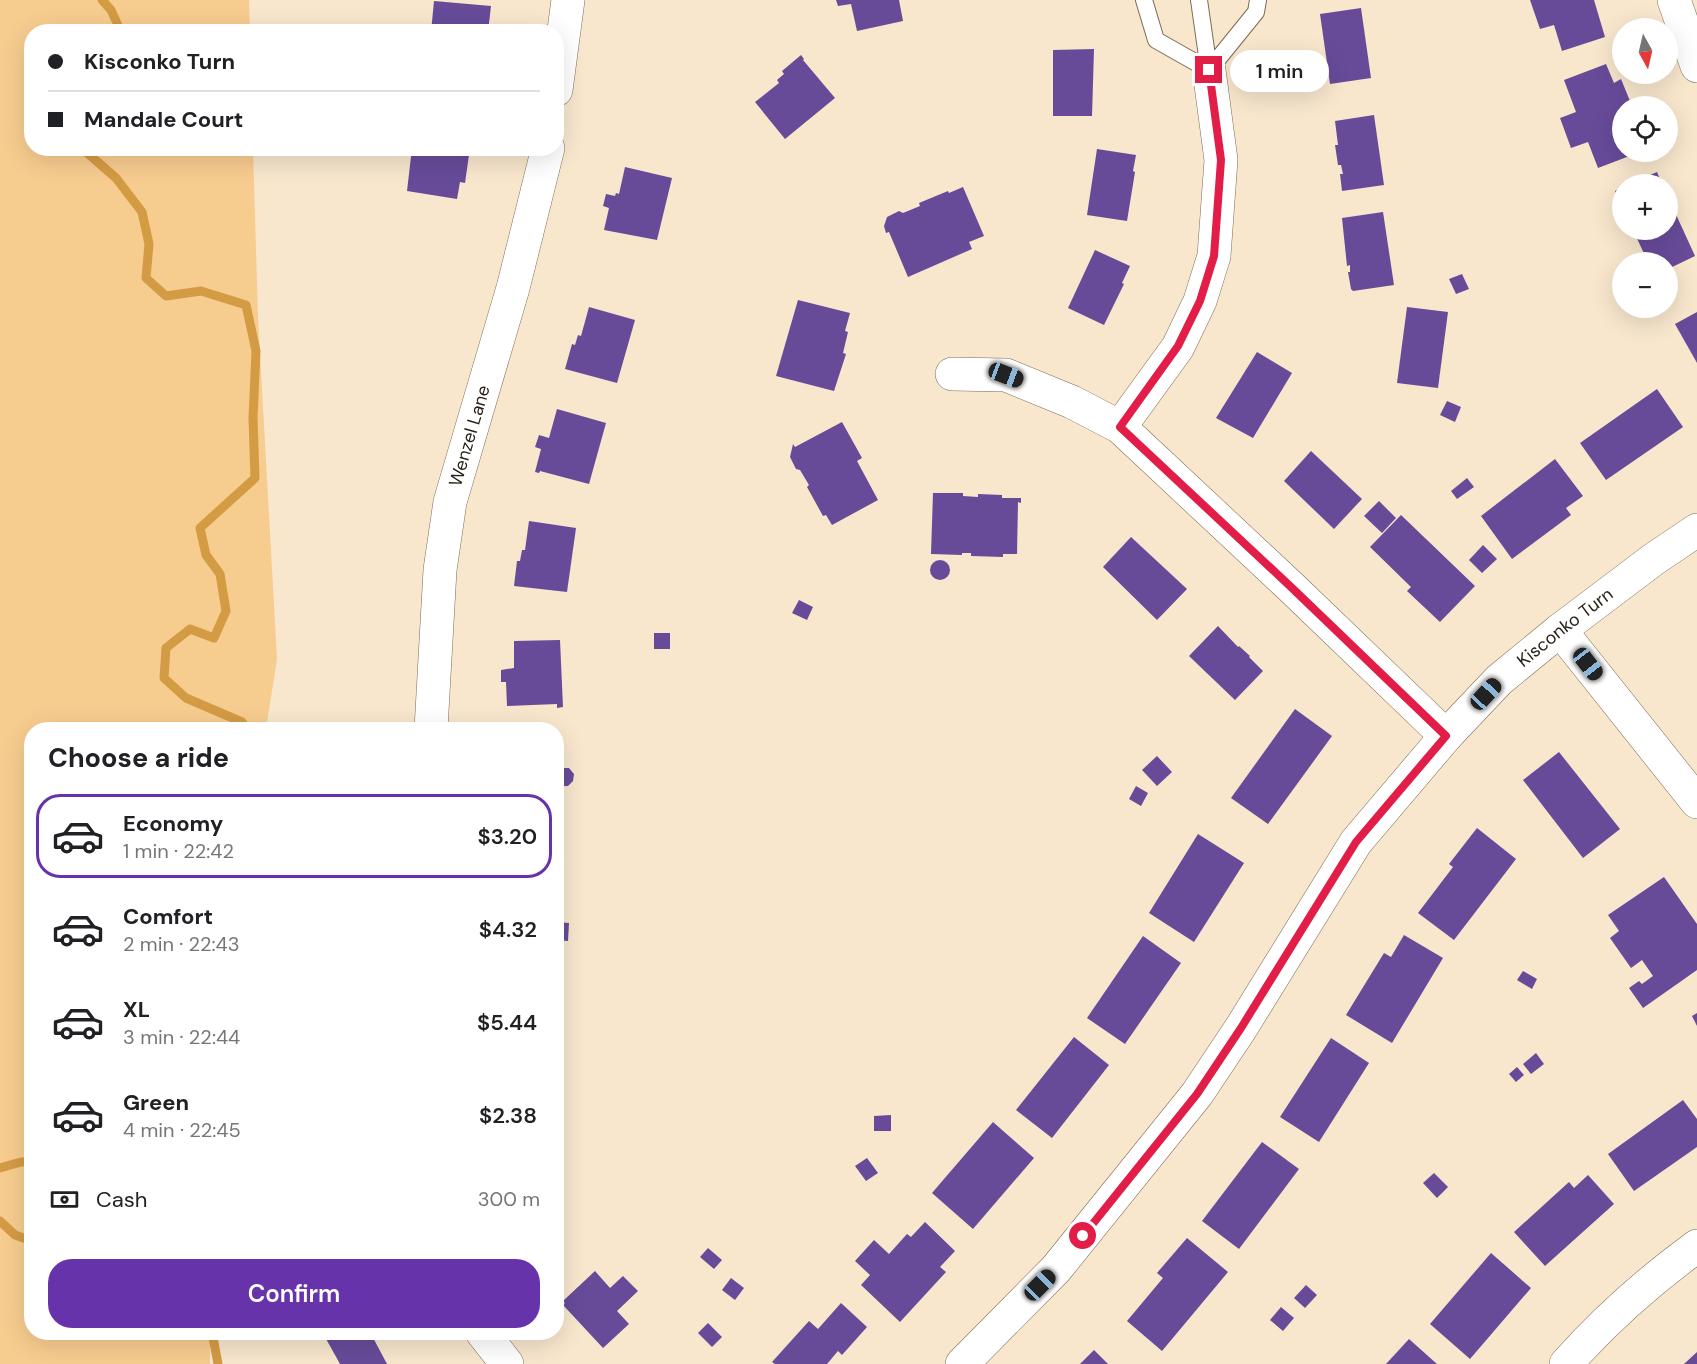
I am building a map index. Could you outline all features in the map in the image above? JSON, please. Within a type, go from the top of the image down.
[{"type":"street","points":[[564,30],[568,0]]},
{"type":"street","points":[[1674,0],[1697,66]]},
{"type":"street","points":[[1120,427],[1178,346],[1200,301],[1214,256],[1221,160],[1209,70]]},
{"type":"street","name":"Wenzel Lane","points":[[431,722],[440,570],[450,502],[513,288],[546,156]]},
{"type":"street","points":[[952,374],[1006,375],[1072,402],[1120,427],[1283,579],[1446,736]]},
{"type":"street","name":"Kisconko Turn","points":[[962,1364],[1056,1269],[1197,1094],[1241,1028],[1356,842],[1446,736],[1499,680],[1560,630],[1654,559],[1697,530]]},
{"type":"street","points":[[1560,630],[1697,802]]},
{"type":"street","points":[[1566,1364],[1591,1336],[1624,1306],[1666,1269],[1697,1246]]},
{"type":"street","points":[[488,1340],[507,1364]]},
{"type":"lane","points":[[1144,0],[1156,40],[1209,70]]},
{"type":"lane","points":[[1199,0],[1209,70]]},
{"type":"lane","points":[[1209,70],[1256,12],[1257,0]]},
{"type":"shaded area","points":[[0,0],[249,0],[250,24],[24,24],[24,156],[253,156],[258,318],[277,659],[267,722],[24,722],[24,1340],[210,1340],[210,1364],[0,1364]]},
{"type":"building","points":[[836,0],[899,0],[903,21],[857,31],[851,4],[838,6]]},
{"type":"building","points":[[1530,0],[1594,0],[1605,37],[1562,51],[1554,25],[1540,29]]},
{"type":"building","points":[[434,1],[491,6],[489,24],[432,24]]},
{"type":"building","points":[[1361,8],[1371,78],[1330,84],[1320,14]]},
{"type":"building","points":[[1094,49],[1092,116],[1053,116],[1053,50]]},
{"type":"building","points":[[801,55],[835,98],[785,139],[755,102],[779,83],[777,80],[784,74],[782,71]]},
{"type":"building","points":[[1606,64],[1612,84],[1623,84],[1628,96],[1612,96],[1614,162],[1598,168],[1588,142],[1571,148],[1560,118],[1576,112],[1564,80]]},
{"type":"building","points":[[1374,115],[1384,185],[1342,191],[1340,174],[1343,174],[1341,165],[1338,165],[1335,121]]},
{"type":"building","points":[[1097,149],[1136,155],[1127,221],[1087,215]]},
{"type":"building","points":[[411,156],[469,156],[465,183],[460,182],[457,199],[407,191]]},
{"type":"building","points":[[625,167],[672,178],[657,240],[604,230],[609,208],[603,206],[606,194],[615,196],[616,193],[619,194]]},
{"type":"building","points":[[963,187],[984,236],[969,242],[972,249],[908,277],[889,232],[886,233],[884,226],[887,217],[899,211],[903,213],[920,206],[919,203]]},
{"type":"building","points":[[1383,212],[1394,285],[1353,291],[1348,272],[1350,272],[1350,265],[1347,266],[1342,218]]},
{"type":"building","points":[[1678,219],[1695,256],[1678,264],[1678,252],[1643,252],[1638,240],[1678,240]]},
{"type":"building","points":[[1095,250],[1130,266],[1104,325],[1068,308]]},
{"type":"building","points":[[1462,274],[1469,289],[1456,294],[1449,279]]},
{"type":"building","points":[[798,300],[850,313],[845,331],[848,332],[843,353],[846,354],[834,391],[776,376]]},
{"type":"building","points":[[589,307],[635,320],[617,383],[565,369],[572,344],[575,345],[578,335],[581,336]]},
{"type":"building","points":[[1407,307],[1448,312],[1438,388],[1397,383]]},
{"type":"building","points":[[1697,312],[1697,363],[1675,324]]},
{"type":"building","points":[[1257,352],[1292,373],[1253,438],[1216,418]]},
{"type":"building","points":[[1657,389],[1683,427],[1606,480],[1580,443]]},
{"type":"building","points":[[1447,401],[1461,407],[1455,422],[1440,415]]},
{"type":"building","points":[[557,409],[606,423],[589,484],[540,471],[535,472],[541,449],[535,447],[539,435],[549,438]]},
{"type":"building","points":[[842,422],[862,458],[857,461],[878,500],[832,525],[826,515],[823,516],[807,487],[809,485],[790,457],[793,444],[795,447]]},
{"type":"building","points":[[1311,451],[1362,499],[1334,529],[1284,481]]},
{"type":"building","points":[[1555,459],[1583,496],[1566,508],[1571,515],[1512,559],[1481,516]]},
{"type":"building","points":[[1467,478],[1474,487],[1457,499],[1451,491]]},
{"type":"building","points":[[933,493],[963,493],[963,496],[978,497],[978,494],[1002,495],[1002,498],[1021,498],[1021,503],[1018,502],[1017,554],[1003,554],[1003,557],[971,556],[971,553],[931,554]]},
{"type":"building","points":[[1379,501],[1396,518],[1382,533],[1364,516]]},
{"type":"building","points":[[1401,515],[1475,586],[1440,622],[1407,591],[1411,587],[1370,547]]},
{"type":"building","points":[[529,521],[576,528],[567,592],[514,586],[517,561],[520,561],[522,550],[525,550]]},
{"type":"building","points":[[1131,537],[1187,589],[1157,620],[1103,567]]},
{"type":"building","points":[[1483,545],[1497,559],[1482,573],[1469,560]]},
{"type":"building","points":[[940,560],[947,563],[950,570],[947,577],[940,580],[933,577],[930,570],[933,563]]},
{"type":"building","points":[[799,600],[813,607],[807,620],[792,613]]},
{"type":"building","points":[[1218,626],[1263,671],[1235,700],[1189,656]]},
{"type":"building","points":[[654,633],[670,633],[670,649],[654,649]]},
{"type":"building","points":[[560,640],[563,707],[557,708],[557,704],[507,706],[506,682],[501,682],[501,670],[514,668],[514,641]]},
{"type":"building","points":[[1295,709],[1332,736],[1268,824],[1231,798]]},
{"type":"building","points":[[1559,752],[1620,829],[1583,858],[1523,780]]},
{"type":"building","points":[[1157,756],[1172,772],[1157,786],[1142,770]]},
{"type":"building","points":[[564,768],[569,768],[574,774],[573,781],[568,786],[564,786]]},
{"type":"building","points":[[1136,786],[1148,793],[1141,806],[1129,799]]},
{"type":"building","points":[[1477,828],[1516,859],[1454,940],[1418,913],[1453,867],[1449,864]]},
{"type":"building","points":[[1198,834],[1244,863],[1194,942],[1149,913]]},
{"type":"building","points":[[1664,877],[1697,924],[1697,970],[1643,1008],[1629,988],[1639,981],[1642,984],[1653,976],[1642,960],[1631,968],[1610,938],[1619,931],[1608,915]]},
{"type":"building","points":[[564,923],[569,923],[568,941],[564,941]]},
{"type":"building","points":[[1404,935],[1443,958],[1392,1043],[1346,1015],[1384,953],[1391,957]]},
{"type":"building","points":[[1143,936],[1181,963],[1125,1044],[1087,1018]]},
{"type":"building","points":[[1523,971],[1537,979],[1532,989],[1517,980]]},
{"type":"building","points":[[1697,1013],[1697,1026],[1692,1016]]},
{"type":"building","points":[[1074,1037],[1109,1065],[1052,1138],[1016,1110]]},
{"type":"building","points":[[1331,1038],[1369,1063],[1319,1142],[1280,1117]]},
{"type":"building","points":[[1536,1053],[1544,1064],[1531,1074],[1523,1064]]},
{"type":"building","points":[[1517,1067],[1524,1075],[1516,1082],[1509,1074]]},
{"type":"building","points":[[1683,1100],[1697,1119],[1697,1147],[1634,1191],[1608,1154]]},
{"type":"building","points":[[891,1115],[891,1131],[874,1131],[874,1116]]},
{"type":"building","points":[[993,1122],[1034,1158],[973,1229],[932,1193]]},
{"type":"building","points":[[1262,1142],[1299,1169],[1239,1249],[1202,1221]]},
{"type":"building","points":[[867,1158],[878,1173],[866,1181],[855,1166]]},
{"type":"building","points":[[1434,1173],[1448,1187],[1437,1198],[1423,1183]]},
{"type":"building","points":[[1588,1175],[1614,1204],[1545,1266],[1514,1232],[1569,1182],[1574,1188]]},
{"type":"building","points":[[925,1222],[955,1251],[940,1267],[946,1272],[900,1322],[861,1285],[870,1275],[855,1261],[874,1240],[889,1254],[907,1234],[911,1237]]},
{"type":"building","points":[[1187,1238],[1228,1272],[1162,1351],[1127,1321],[1163,1278],[1157,1273]]},
{"type":"building","points":[[708,1248],[722,1260],[714,1269],[700,1257]]},
{"type":"building","points":[[1491,1253],[1531,1288],[1470,1359],[1430,1324]]},
{"type":"building","points":[[595,1271],[610,1288],[623,1276],[638,1291],[617,1311],[629,1324],[603,1348],[564,1306],[564,1300]]},
{"type":"building","points":[[731,1278],[744,1288],[735,1300],[722,1290]]},
{"type":"building","points":[[1306,1285],[1317,1295],[1305,1308],[1294,1298]]},
{"type":"building","points":[[841,1303],[867,1327],[842,1355],[838,1351],[827,1364],[775,1364],[772,1362],[809,1321],[818,1329]]},
{"type":"building","points":[[1281,1307],[1294,1318],[1283,1331],[1270,1320]]},
{"type":"building","points":[[708,1323],[722,1337],[712,1347],[698,1333]]},
{"type":"building","points":[[1409,1339],[1437,1364],[1386,1364]]},
{"type":"building","points":[[327,1340],[374,1340],[387,1364],[340,1364]]},
{"type":"building","points":[[1094,1350],[1108,1364],[1080,1364]]},
{"type":"building","points":[[1697,1352],[1697,1364],[1684,1364]]},
{"type":"waterway","points":[[102,0],[111,10],[117,24]]},
{"type":"waterway","points":[[91,156],[116,178],[142,212],[149,244],[146,278],[166,296],[201,291],[246,305],[256,351],[253,418],[255,478],[200,528],[206,555],[220,574],[226,611],[214,638],[190,629],[166,648],[164,678],[186,698],[242,722]]},
{"type":"waterway","points":[[0,1168],[24,1162]]},
{"type":"waterway","points":[[0,1221],[15,1235],[24,1238]]},
{"type":"waterway","points":[[214,1340],[218,1364]]},
{"type":"route","points":[[1083,1236],[1197,1094],[1241,1028],[1356,842],[1446,736],[1120,427],[1178,346],[1200,301],[1214,256],[1221,160],[1209,70]]}]
